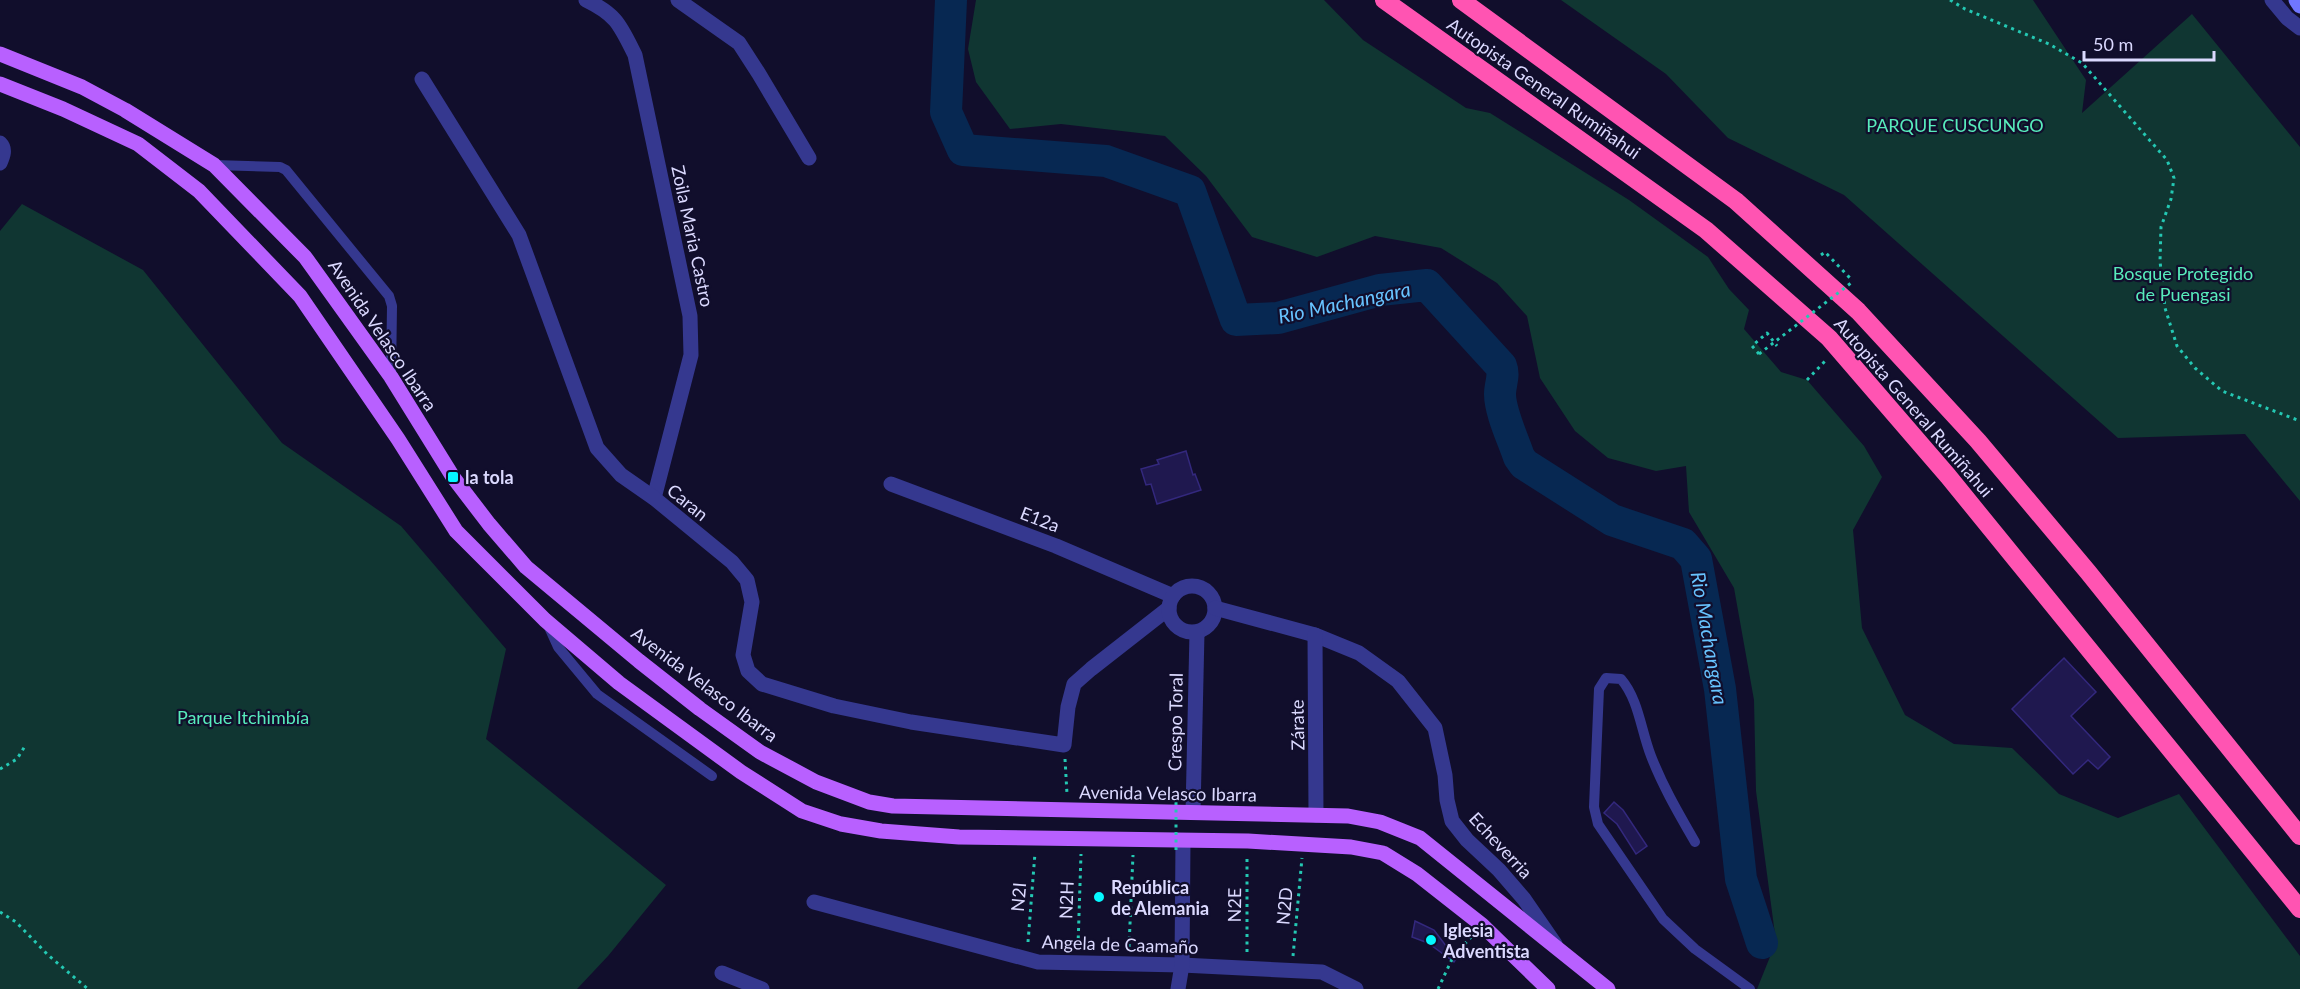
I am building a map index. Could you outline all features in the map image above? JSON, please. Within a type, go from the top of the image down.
[{"type":"highway","name":"Autopista General Rumiñahui","points":[[1384,0],[1706,230],[1829,338],[1948,476],[2300,909]]},
{"type":"highway","name":"Autopista General Rumiñahui","points":[[1461,0],[1736,201],[1858,311],[1978,441],[2022,493],[2300,836]]},
{"type":"main road","name":"Avenida Velasco Ibarra","points":[[0,54],[82,87],[125,110],[214,165],[305,257],[391,377],[453,477],[526,567],[674,688],[760,752],[816,782],[869,802],[893,806],[1348,816],[1380,822],[1420,838],[1608,989]]},
{"type":"main road","points":[[0,84],[63,109],[138,144],[199,191],[300,296],[398,439],[456,531],[545,620],[619,683],[741,772],[802,811],[840,824],[880,831],[959,837],[1081,838],[1180,845],[1248,841],[1351,847],[1383,853],[1418,874],[1482,924],[1548,989]]},
{"type":"main road","points":[[398,439],[417,418]]},
{"type":"street","name":"Zoila Maria Castro","points":[[586,0],[607,10],[621,26],[635,55],[690,316],[691,355],[654,498]]},
{"type":"street","points":[[678,0],[739,43],[809,158]]},
{"type":"street","points":[[2271,0],[2287,18],[2300,28]]},
{"type":"street","points":[[2295,0],[2300,6]]},
{"type":"street","name":"Caran","points":[[422,79],[519,235],[597,448],[621,475],[654,498],[732,562],[747,580],[752,602],[743,655],[748,672],[762,684],[834,706],[911,722],[1064,745]]},
{"type":"street","points":[[0,143],[4,154],[0,163]]},
{"type":"street","name":"E12a","points":[[891,484],[1056,546],[1171,602]]},
{"type":"street","points":[[1064,745],[1068,707],[1074,684],[1171,602],[1179,590],[1194,586],[1209,593],[1215,608],[1210,623],[1197,632],[1183,631],[1173,622],[1171,602]]},
{"type":"street","name":"Echeverria","points":[[1215,608],[1315,635],[1359,653],[1398,681],[1435,728],[1452,821],[1467,840],[1499,870],[1524,899],[1559,948]]},
{"type":"street","name":"Crespo Toral","points":[[1193,812],[1197,632]]},
{"type":"street","name":"Zárate","points":[[1315,635],[1316,815]]},
{"type":"street","points":[[1178,989],[1182,965],[1180,845]]},
{"type":"street","name":"Angela de Caamaño","points":[[814,902],[1038,962],[1182,965],[1322,972],[1356,989]]},
{"type":"street","points":[[722,972],[762,989]]},
{"type":"lane","points":[[214,165],[280,167],[286,170],[389,296],[392,306],[391,377]]},
{"type":"lane","points":[[545,620],[558,646],[597,694],[712,776]]},
{"type":"lane","points":[[1695,842],[1664,789],[1629,689],[1621,679],[1606,678],[1599,689],[1593,807],[1598,824],[1663,919],[1695,949],[1750,989]]},
{"type":"path","points":[[1950,0],[1965,9],[2049,44],[2082,63],[2167,160],[2174,178],[2171,199],[2161,227],[2160,261],[2165,308],[2176,346],[2195,368],[2222,391],[2300,422]]},
{"type":"path","points":[[1777,346],[1767,333],[1752,346],[1759,354],[1851,283]]},
{"type":"path","points":[[1807,380],[1837,348]]},
{"type":"path","points":[[1064,745],[1068,811]]},
{"type":"path","points":[[0,768],[17,759],[25,746]]},
{"type":"path","points":[[1176,800],[1180,845]]},
{"type":"path","name":"N2I","points":[[1026,959],[1036,838]]},
{"type":"path","name":"N2H","points":[[1077,963],[1081,838]]},
{"type":"path","points":[[1128,964],[1134,840]]},
{"type":"path","name":"N2E","points":[[1246,969],[1248,841]]},
{"type":"path","name":"N2D","points":[[1292,971],[1303,844]]},
{"type":"path","points":[[0,912],[15,922],[48,955],[88,989]]},
{"type":"path","points":[[1438,989],[1453,957],[1482,924]]},
{"type":"green space","points":[[976,0],[1324,0],[1363,40],[1466,108],[1490,113],[1629,200],[1708,257],[1729,289],[1749,310],[1744,329],[1781,372],[1807,380],[1864,446],[1882,477],[1853,530],[1862,628],[1905,715],[1954,744],[2012,748],[2059,794],[2118,818],[2179,794],[2300,956],[2300,989],[1757,989],[1776,942],[1756,791],[1754,700],[1734,588],[1689,512],[1686,466],[1656,471],[1608,458],[1575,431],[1540,378],[1527,316],[1497,283],[1441,248],[1375,236],[1317,257],[1252,237],[1206,176],[1165,136],[1061,124],[1010,129],[976,82],[968,49]]},
{"type":"green space","points":[[1561,0],[2033,0],[2086,80],[2082,113],[2192,14],[2300,147],[2300,501],[2245,434],[2118,438],[1844,195],[1728,138],[1666,74]]},
{"type":"green space","name":"Parque Itchimbía","points":[[22,204],[143,270],[282,443],[401,526],[506,649],[486,739],[666,885],[608,956],[577,989],[0,989],[0,231]]},
{"type":"building","points":[[1186,451],[1193,475],[1195,474],[1201,490],[1157,504],[1151,484],[1146,485],[1141,469],[1159,464],[1157,460]]},
{"type":"building","points":[[2064,658],[2096,692],[2071,716],[2110,757],[2098,769],[2088,760],[2073,774],[2012,709]]},
{"type":"building","points":[[1614,802],[1623,810],[1647,846],[1636,854],[1617,824],[1604,813]]},
{"type":"building","name":"Iglesia Adventista","points":[[1415,921],[1434,930],[1456,959],[1454,962],[1428,943],[1412,937]]},
{"type":"waterway","name":"Rio Machangara","points":[[951,0],[946,112],[963,150],[1106,161],[1190,191],[1236,320],[1278,318],[1380,290],[1427,285],[1501,366],[1502,409],[1519,457],[1524,464],[1612,520],[1683,544],[1696,559],[1720,689],[1741,879],[1762,943]]},
{"type":"place","name":"la tola","points":[[453,477]]},
{"type":"place","name":"República de Alemania","points":[[1099,897]]},
{"type":"place","name":"Iglesia Adventista","points":[[1431,940]]},
{"type":"park label","name":"PARQUE CUSCUNGO","points":[[1955,125]]},
{"type":"park label","name":"Bosque Protegido de Puengasi","points":[[2183,283]]}]
